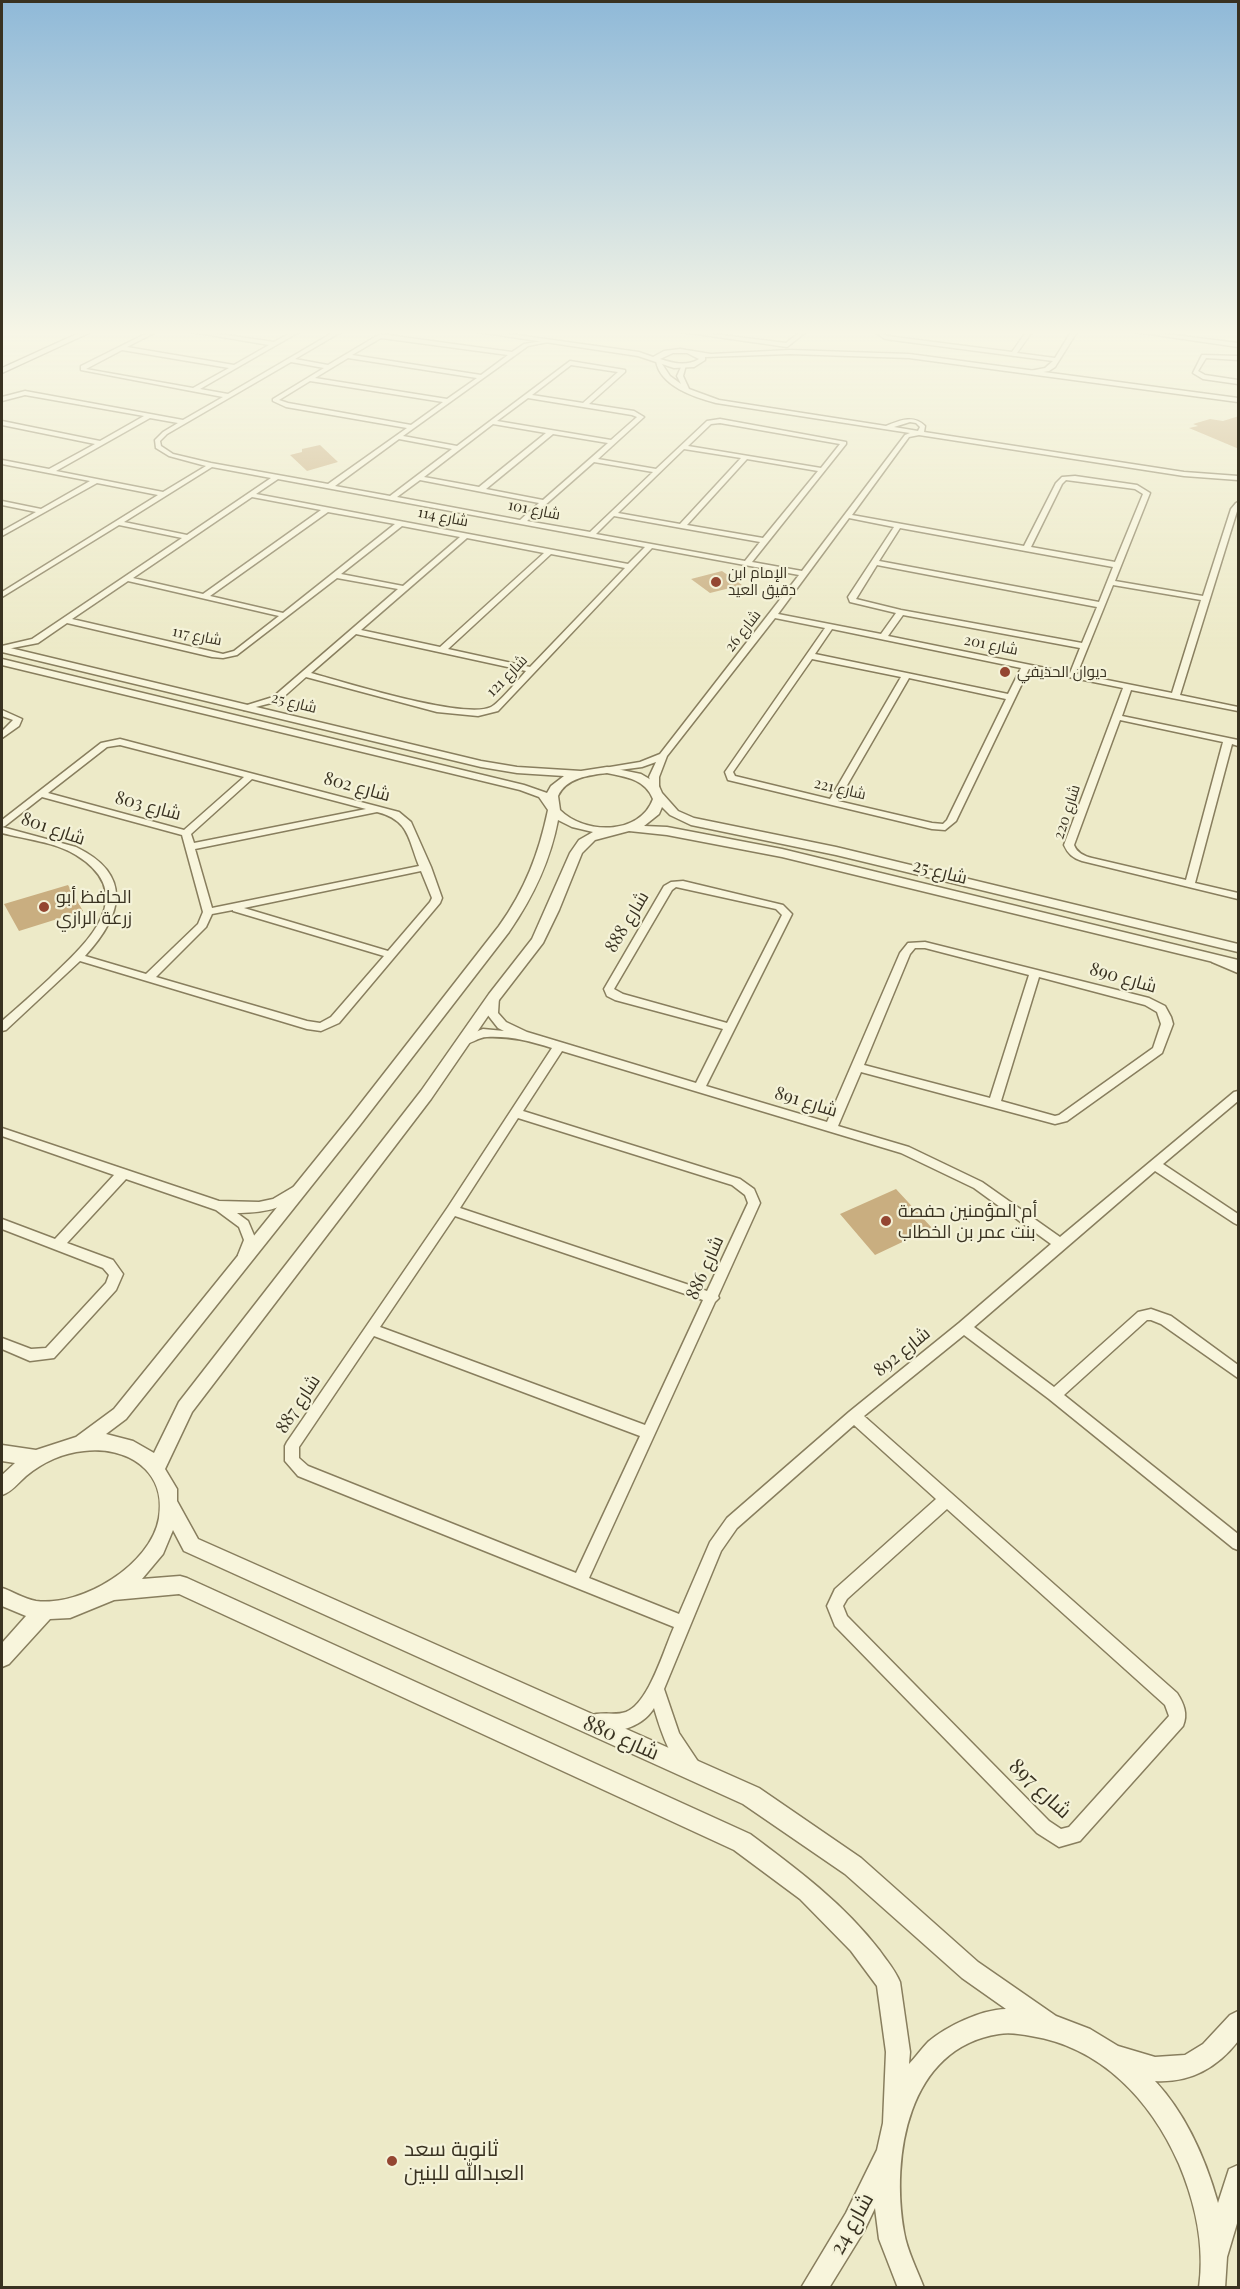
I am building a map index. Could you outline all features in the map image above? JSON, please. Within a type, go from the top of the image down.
[{"type":"street","points":[[80,439],[101,443]]},
{"type":"street","points":[[49,472],[108,439]]},
{"type":"street","name":"شارع 101","points":[[159,439],[157,441],[158,447],[171,456],[211,465],[804,574]]},
{"type":"street","points":[[330,486],[395,439]]},
{"type":"street","points":[[408,439],[458,448]]},
{"type":"street","points":[[393,498],[470,439]]},
{"type":"street","points":[[480,490],[543,439]]},
{"type":"street","points":[[594,439],[614,442]]},
{"type":"street","points":[[522,522],[618,439]]},
{"type":"street","points":[[591,535],[691,439]]},
{"type":"street","points":[[747,563],[844,443],[820,439]]},
{"type":"street","name":"شارع 26","points":[[658,792],[654,777],[663,756],[804,574],[900,439]]},
{"type":"street","points":[[957,439],[1184,474],[1239,478]]},
{"type":"street","points":[[683,447],[823,470]]},
{"type":"street","points":[[682,526],[746,457]]},
{"type":"street","points":[[594,460],[658,471]]},
{"type":"street","points":[[2,462],[164,494]]},
{"type":"street","points":[[2,595],[211,465]]},
{"type":"street","points":[[2,649],[35,641],[278,477]]},
{"type":"street","points":[[418,478],[545,502]]},
{"type":"street","points":[[1026,549],[1061,480],[1075,478],[1137,487],[1147,494],[1072,675]]},
{"type":"street","points":[[2,534],[95,481]]},
{"type":"street","name":"شارع 114","points":[[252,495],[630,567]]},
{"type":"street","points":[[2,503],[41,511]]},
{"type":"street","points":[[1175,696],[1234,510],[1239,504]]},
{"type":"street","points":[[204,597],[327,509]]},
{"type":"street","points":[[614,514],[766,541]]},
{"type":"street","points":[[847,516],[1117,565]]},
{"type":"street","points":[[117,523],[189,537]]},
{"type":"street","name":"شارع 117","points":[[66,620],[223,656],[237,653],[401,523]]},
{"type":"street","points":[[898,526],[852,597],[853,600],[900,612],[1084,646]]},
{"type":"street","points":[[247,708],[276,699],[466,535]]},
{"type":"street","name":"شارع 121","points":[[304,674],[437,709],[478,713],[495,709],[650,546]]},
{"type":"street","points":[[442,650],[550,551]]},
{"type":"street","points":[[874,562],[1101,605]]},
{"type":"street","points":[[335,575],[403,588]]},
{"type":"street","points":[[127,579],[284,615]]},
{"type":"street","points":[[1110,582],[1206,599]]},
{"type":"street","points":[[883,637],[900,612]]},
{"type":"street","name":"شارع 201","points":[[772,615],[1239,709]]},
{"type":"street","name":"شارع 221","points":[[830,627],[729,775],[739,781],[831,803],[933,826],[945,826],[951,820],[1026,666]]},
{"type":"street","points":[[354,631],[532,670]]},
{"type":"street","points":[[35,641],[33,647],[35,657]]},
{"type":"street","name":"شارع 25","points":[[2,649],[481,764],[517,770],[581,774]]},
{"type":"street","points":[[811,656],[1011,697]]},
{"type":"street","name":"شارع 25","points":[[2,662],[512,785],[543,795],[553,807]]},
{"type":"street","points":[[831,803],[906,676]]},
{"type":"street","name":"شارع 220","points":[[1128,687],[1069,845],[1071,851],[1082,858],[1239,896]]},
{"type":"street","points":[[276,699],[276,711],[282,717]]},
{"type":"street","points":[[2,713],[16,717],[18,721],[2,735]]},
{"type":"street","points":[[1116,717],[1239,743]]},
{"type":"street","points":[[1190,884],[1228,741]]},
{"type":"street","name":"شارع 802","points":[[2,824],[104,745],[120,742],[396,814],[406,822],[436,891],[435,903],[335,1020],[321,1027],[307,1025],[80,957]]},
{"type":"street","points":[[82,1442],[120,1414],[305,1183],[526,898],[549,842],[552,795],[558,786],[581,774],[642,764],[663,756]]},
{"type":"street","points":[[157,1467],[185,1407],[426,1095],[538,940],[583,843],[591,837],[608,831],[630,828],[648,820],[658,808],[658,792],[637,775],[607,770]]},
{"type":"street","points":[[186,833],[250,776]]},
{"type":"street","name":"شارع 25","points":[[658,792],[674,813],[691,821],[836,850],[1239,950]]},
{"type":"street","name":"شارع 803","points":[[41,794],[186,833],[208,912]]},
{"type":"street","points":[[553,807],[566,821],[585,829],[608,831]]},
{"type":"street","points":[[190,847],[378,809]]},
{"type":"street","name":"شارع 25","points":[[630,828],[667,831],[770,851],[1239,964]]},
{"type":"street","name":"شارع 801","points":[[2,830],[78,852],[101,867],[112,886],[112,907],[105,926],[92,946],[2,1027]]},
{"type":"street","points":[[148,978],[202,925],[208,912],[426,867]]},
{"type":"street","points":[[871,874],[888,873],[994,899],[1003,896],[1001,891]]},
{"type":"street","name":"شارع 888","points":[[699,1088],[787,917],[786,911],[779,907],[683,884],[674,884],[668,888],[609,989],[611,993],[619,997],[729,1026]]},
{"type":"street","points":[[233,908],[391,955]]},
{"type":"street","name":"شارع 890","points":[[831,1128],[909,947],[925,945],[1156,1005],[1166,1017],[1167,1024],[1158,1050],[1063,1118],[1049,1120],[858,1067]]},
{"type":"street","points":[[1239,950],[1200,945],[1201,955],[1239,970]]},
{"type":"street","points":[[994,1105],[1035,973]]},
{"type":"street","name":"شارع 891","points":[[494,998],[492,1014],[502,1025],[523,1035],[905,1150],[978,1185],[1060,1244]]},
{"type":"street","name":"شارع 891","points":[[464,1041],[483,1033],[523,1035]]},
{"type":"street","name":"شارع 887","points":[[560,1046],[292,1446],[292,1461],[303,1471],[579,1584],[684,1624]]},
{"type":"street","name":"شارع 892","points":[[583,1721],[606,1723],[626,1721],[642,1712],[656,1689],[715,1547],[728,1529],[854,1416],[964,1327],[1239,1095]]},
{"type":"street","name":"شارع 886","points":[[515,1113],[736,1182],[750,1192],[753,1203],[712,1298],[579,1584]]},
{"type":"street","points":[[2,1132],[218,1206],[243,1209],[271,1206],[305,1183]]},
{"type":"street","points":[[1155,1165],[1239,1220]]},
{"type":"street","points":[[57,1245],[122,1175]]},
{"type":"street","points":[[218,1206],[244,1224],[250,1240],[241,1263]]},
{"type":"street","points":[[452,1210],[712,1298]]},
{"type":"street","points":[[2,1224],[108,1264],[116,1274],[115,1279],[50,1354],[30,1354],[2,1342]]},
{"type":"street","points":[[1054,1395],[1143,1316],[1151,1314],[1166,1320],[1239,1372]]},
{"type":"street","points":[[964,1327],[1054,1395],[1239,1543]]},
{"type":"street","points":[[370,1329],[649,1433]]},
{"type":"street","name":"شارع 897","points":[[854,1416],[947,1498],[1176,1706],[1179,1714],[1177,1720],[1074,1835],[1059,1838],[1043,1827],[842,1621],[835,1606],[841,1594],[947,1498]]},
{"type":"street","points":[[2,1487],[22,1468],[60,1448],[82,1442],[105,1441],[126,1446],[143,1454],[157,1467],[166,1484],[169,1504],[165,1528],[154,1551],[137,1573],[114,1591],[80,1607],[44,1611],[26,1609],[2,1598]]},
{"type":"street","points":[[2,1453],[38,1458]]},
{"type":"street","name":"شارع 880","points":[[169,1504],[191,1545],[751,1796],[853,1866],[970,1970],[1047,2024]]},
{"type":"street","points":[[114,1591],[180,1585],[742,1842],[808,1891],[859,1943],[888,1982],[898,2052],[894,2120],[886,2159],[891,2233],[911,2288]]},
{"type":"street","points":[[2,1657],[44,1611]]},
{"type":"street","points":[[656,1689],[672,1738],[695,1771]]},
{"type":"street","points":[[894,2120],[917,2071],[953,2038],[998,2022],[1047,2024],[1080,2036],[1112,2056],[1152,2094],[1184,2143],[1205,2200],[1213,2279]]},
{"type":"street","points":[[1112,2056],[1145,2068],[1176,2070],[1199,2062],[1220,2047],[1239,2023]]},
{"type":"street","name":"شارع 24","points":[[814,2288],[855,2222],[886,2159]]},
{"type":"street","points":[[1213,2279],[1239,2178]]},
{"type":"building","points":[[1215,439],[1239,439],[1239,449]]},
{"type":"building","points":[[320,445],[338,462],[307,471],[290,455],[302,452],[302,449]]},
{"type":"building","name":"الإمام ابن دقيق العيد","points":[[722,571],[742,585],[710,593],[691,579]]},
{"type":"building","name":"الحافظ أبو زرعة الرازي","points":[[68,885],[83,911],[19,931],[4,904]]},
{"type":"building","name":"أم المؤمنين حفصة بنت عمر بن الخطاب","points":[[896,1189],[932,1228],[875,1255],[840,1214]]},
{"type":"place","name":"الإمام ابن دقيق العيد","points":[[716,582]]},
{"type":"place","name":"ديوان الحذيفي","points":[[1005,672]]},
{"type":"place","name":"الحافظ أبو زرعة الرازي","points":[[44,907]]},
{"type":"place","name":"أم المؤمنين حفصة بنت عمر بن الخطاب","points":[[886,1221]]},
{"type":"place","name":"ثانوية سعد العبدالله للبنين","points":[[392,2161]]}]
